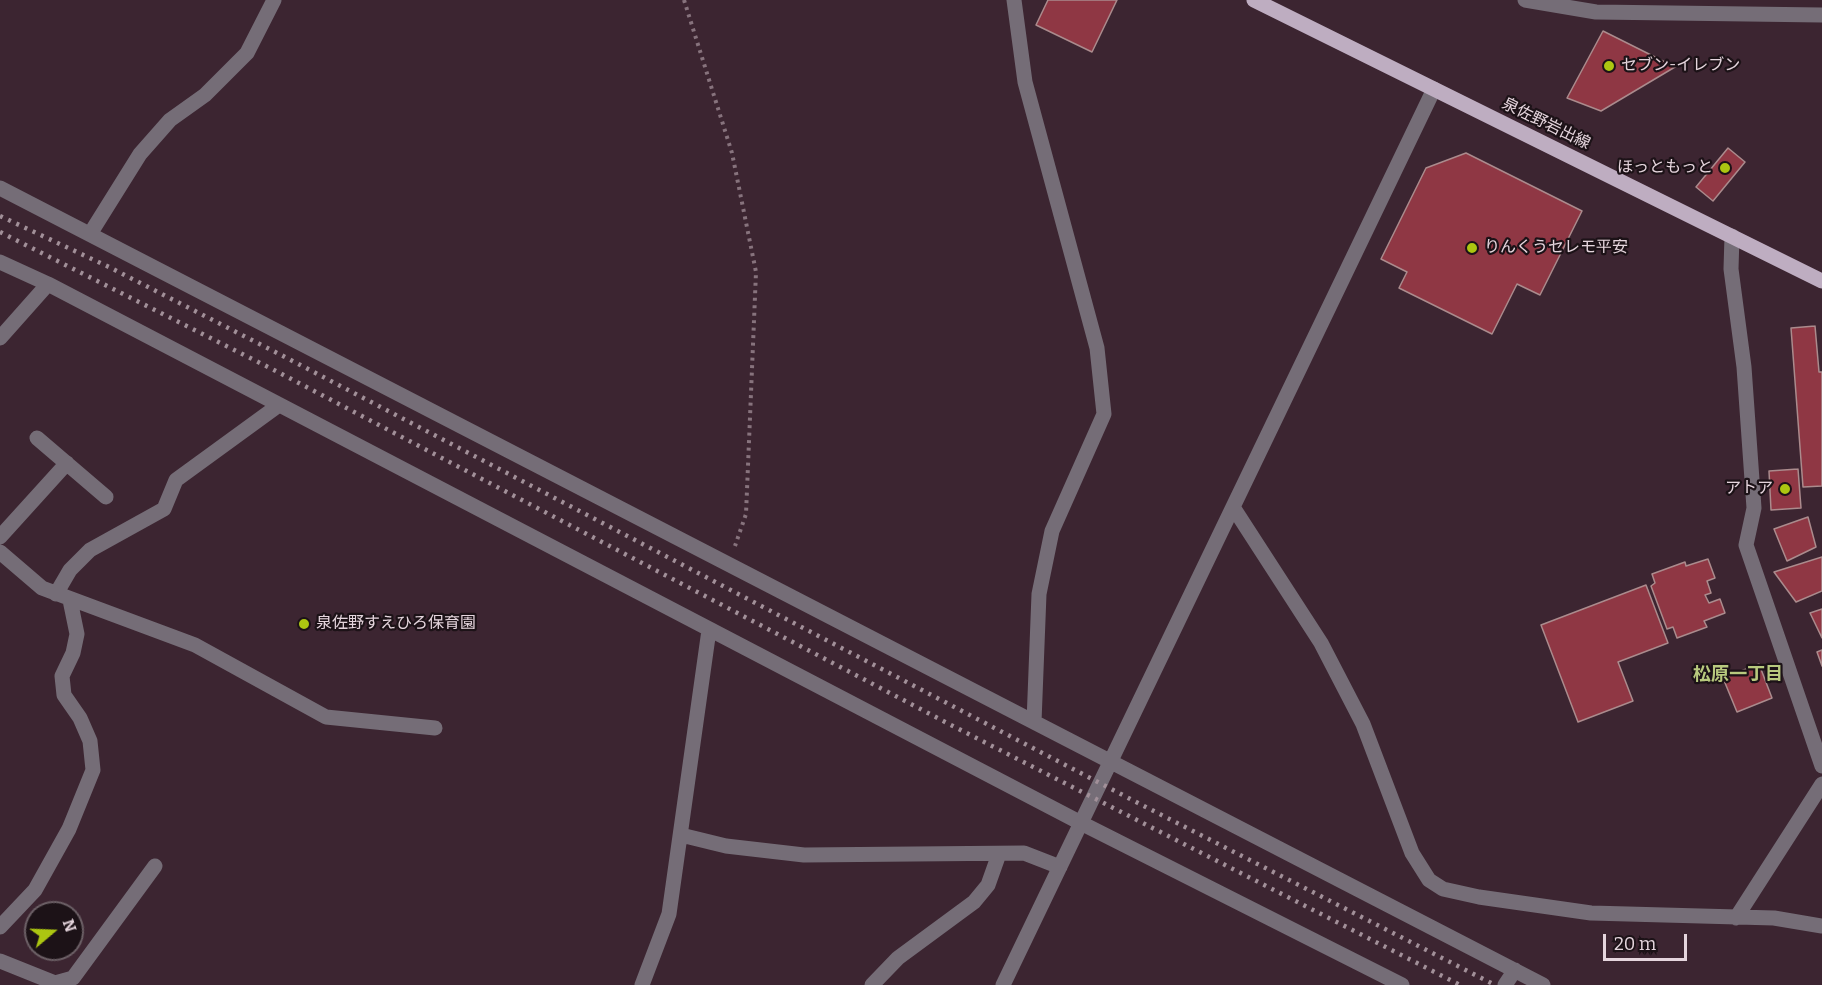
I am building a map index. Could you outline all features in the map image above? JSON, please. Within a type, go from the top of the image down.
[{"type":"main road","name":"泉佐野岩出線","points":[[1254,0],[1822,280]]},
{"type":"street","points":[[90,234],[140,154],[170,120],[205,95],[247,53],[274,0]]},
{"type":"street","points":[[1014,0],[1025,82],[1097,348],[1104,414],[1052,531],[1039,594],[1034,722]]},
{"type":"street","points":[[1525,0],[1596,12],[1822,15]]},
{"type":"street","points":[[1003,985],[1434,89]]},
{"type":"street","points":[[0,188],[1543,985]]},
{"type":"street","points":[[1732,236],[1731,269],[1744,366],[1754,508],[1746,544],[1822,766]]},
{"type":"street","points":[[0,262],[48,284],[1081,823],[1402,985]]},
{"type":"street","points":[[0,338],[48,284]]},
{"type":"street","points":[[0,927],[35,890],[69,829],[93,770],[87,733],[64,695],[62,676],[73,653],[77,634],[63,597],[70,570],[90,550],[164,509],[176,480],[279,405]]},
{"type":"street","points":[[37,438],[106,497]]},
{"type":"street","points":[[0,537],[67,464]]},
{"type":"street","points":[[1233,507],[1321,643],[1363,724],[1412,853],[1429,880],[1443,889],[1479,897],[1591,913],[1774,918],[1822,926]]},
{"type":"street","points":[[0,552],[42,588],[195,645],[326,717],[435,728]]},
{"type":"street","points":[[642,985],[669,914],[709,630]]},
{"type":"street","points":[[1736,918],[1822,784]]},
{"type":"street","points":[[681,836],[726,846],[804,855],[1024,854],[1060,867]]},
{"type":"street","points":[[872,985],[898,958],[974,902],[988,885],[999,854]]},
{"type":"street","points":[[0,961],[55,983],[73,978],[155,866]]},
{"type":"street","points":[[1505,985],[1515,970]]},
{"type":"path","points":[[684,0],[732,153],[756,272],[746,514],[729,564]]},
{"type":"building","points":[[1048,0],[1117,0],[1092,52],[1036,25]]},
{"type":"building","points":[[1603,31],[1675,67],[1601,111],[1567,98]]},
{"type":"building","points":[[1728,148],[1745,162],[1713,201],[1696,187]]},
{"type":"building","points":[[1466,153],[1582,211],[1540,295],[1517,284],[1492,334],[1399,288],[1407,272],[1381,259],[1426,168]]},
{"type":"building","points":[[1815,326],[1819,372],[1822,372],[1822,486],[1803,487],[1791,328]]},
{"type":"building","name":"アトア","points":[[1798,469],[1801,508],[1771,510],[1769,471]]},
{"type":"building","points":[[1808,517],[1816,547],[1787,561],[1774,529]]},
{"type":"building","points":[[1822,557],[1822,591],[1796,602],[1774,572]]},
{"type":"building","points":[[1708,559],[1715,578],[1707,581],[1711,593],[1705,595],[1709,603],[1720,599],[1725,613],[1704,621],[1707,627],[1677,638],[1673,627],[1667,629],[1651,586],[1655,583],[1652,574],[1685,562],[1686,566]]},
{"type":"building","points":[[1646,585],[1668,643],[1618,662],[1633,701],[1578,722],[1541,625]]},
{"type":"building","points":[[1822,609],[1822,638],[1810,613]]},
{"type":"building","points":[[1822,650],[1822,666],[1817,652]]},
{"type":"building","points":[[1759,664],[1772,698],[1737,712],[1723,678]]},
{"type":"railway","points":[[0,216],[109,267],[285,357],[1138,803],[1495,985]]},
{"type":"railway","points":[[0,232],[276,371],[949,724],[1460,985]]},
{"type":"place","name":"セブン-イレブン","points":[[1609,66]]},
{"type":"place","name":"ほっともっと","points":[[1725,168]]},
{"type":"place","name":"りんくうセレモ平安","points":[[1472,248]]},
{"type":"place","name":"アトア","points":[[1785,489]]},
{"type":"place","name":"泉佐野すえひろ保育園","points":[[304,624]]},
{"type":"district","name":"松原一丁目","points":[[1738,675]]}]
